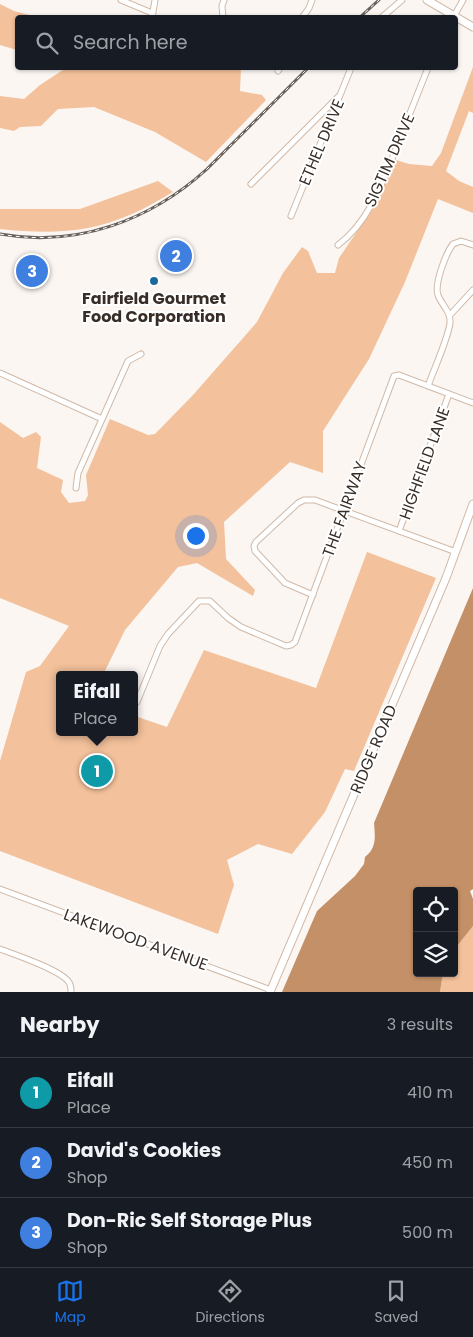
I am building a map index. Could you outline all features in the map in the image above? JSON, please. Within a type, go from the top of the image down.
[{"type":"main road","points":[[427,0],[450,15]]},
{"type":"main road","points":[[458,20],[473,27]]},
{"type":"main road","name":"RIDGE ROAD","points":[[271,991],[456,552],[473,504]]},
{"type":"street","points":[[121,0],[152,15],[155,0]]},
{"type":"street","points":[[222,15],[224,0]]},
{"type":"street","points":[[304,15],[312,0]]},
{"type":"street","points":[[384,15],[402,0]]},
{"type":"street","points":[[452,15],[463,0]]},
{"type":"street","name":"ETHEL DRIVE","points":[[291,216],[350,70]]},
{"type":"street","name":"SIGTIM DRIVE","points":[[338,245],[347,238],[360,222],[378,192],[427,70]]},
{"type":"street","points":[[251,184],[340,95]]},
{"type":"street","points":[[473,245],[461,241],[453,244],[437,282],[438,295],[450,315],[450,326],[428,386],[473,403]]},
{"type":"street","points":[[450,315],[473,290]]},
{"type":"street","points":[[76,488],[78,473],[128,361],[141,354]]},
{"type":"street","points":[[0,373],[102,419]]},
{"type":"street","name":"THE FAIRWAY","points":[[138,699],[153,659],[164,640],[199,601],[204,600],[212,603],[232,621],[251,632],[287,646],[293,644],[313,595],[392,378],[398,375],[428,386]]},
{"type":"street","name":"HIGHFIELD LANE","points":[[399,531],[449,394]]},
{"type":"street","points":[[313,595],[289,586],[282,581],[256,551],[254,546],[295,505],[304,500],[315,500],[456,552]]},
{"type":"street","name":"LAKEWOOD AVENUE","points":[[0,889],[271,991]]},
{"type":"street","points":[[0,949],[37,963],[66,978],[71,986],[71,992]]},
{"type":"shaded area","points":[[0,4],[14,11],[30,15],[15,15],[15,49],[0,45]]},
{"type":"shaded area","points":[[473,67],[473,113],[469,111],[446,171],[459,181],[473,187],[473,213],[438,199],[405,282],[369,359],[323,431],[323,473],[290,462],[224,522],[226,559],[255,590],[253,596],[197,563],[178,567],[125,630],[105,671],[56,671],[56,736],[138,736],[138,717],[167,727],[204,650],[316,688],[367,552],[436,578],[354,771],[345,769],[325,812],[292,854],[258,844],[227,860],[234,885],[218,934],[0,851],[0,761],[26,672],[40,666],[69,626],[0,598],[0,422],[23,438],[36,432],[41,437],[37,468],[63,480],[61,492],[69,503],[85,501],[88,495],[86,475],[110,419],[148,435],[155,434],[193,395],[257,322],[283,273],[302,247],[308,251],[317,273],[335,273],[339,258],[367,217],[396,160],[409,164],[432,166],[441,153]]},
{"type":"shaded area","points":[[63,70],[241,70],[240,91],[262,95],[266,100],[206,162],[155,132],[94,107],[58,109],[41,126],[20,127],[14,131],[0,128],[0,96],[24,99],[40,85]]},
{"type":"shaded area","points":[[158,181],[173,192],[115,221],[67,231],[34,232],[0,229],[0,209],[80,209]]},
{"type":"shaded area","points":[[473,588],[473,889],[470,891],[473,899],[473,926],[458,945],[458,887],[413,887],[413,977],[442,977],[440,992],[282,992],[317,911],[355,876],[364,864],[365,857],[372,850],[375,833],[374,823]]},
{"type":"shaded area","points":[[473,926],[473,992],[440,992],[442,977],[458,977],[458,945]]},
{"type":"railway","points":[[362,15],[379,0]]},
{"type":"railway","points":[[0,234],[57,237],[85,233],[137,216],[162,203],[207,169],[306,70]]},
{"type":"place","name":"David's Cookies","points":[[176,256]]},
{"type":"place","name":"Don-Ric Self Storage Plus","points":[[32,271]]},
{"type":"place","name":"Fairfield Gourmet Food Corporation","points":[[154,281]]},
{"type":"place","name":"Eifall","points":[[97,771]]}]
